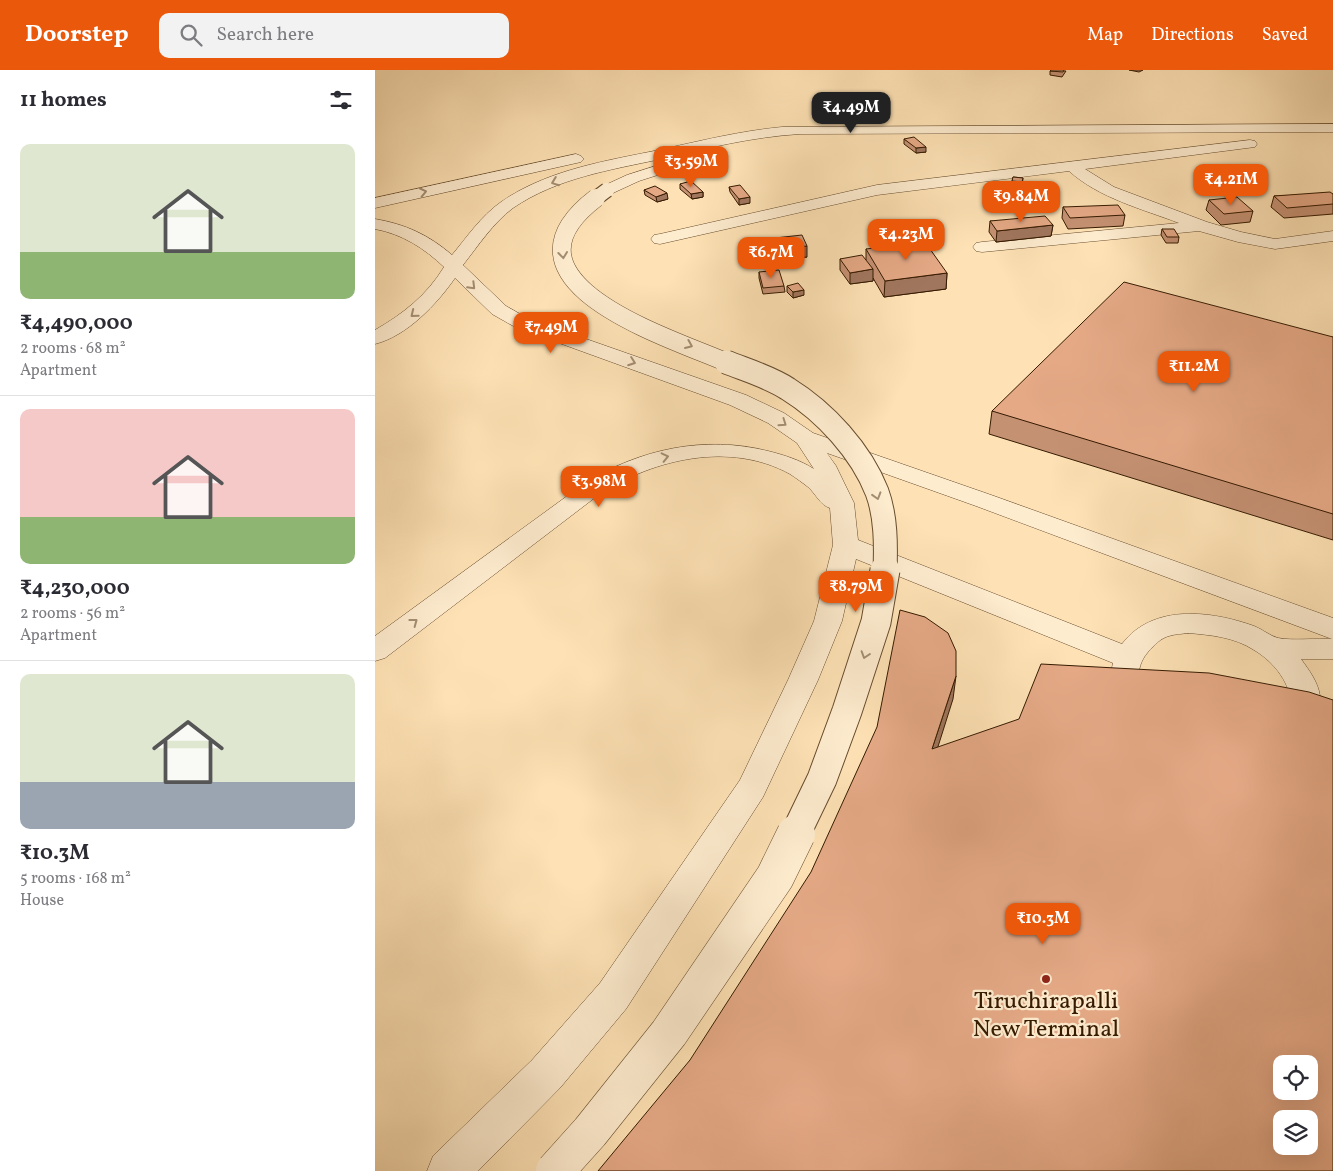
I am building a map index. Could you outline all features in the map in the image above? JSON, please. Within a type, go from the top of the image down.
[{"type":"street","points":[[375,338],[401,323],[427,302],[491,219],[502,210],[529,193],[571,176],[609,165],[761,132],[1162,123],[1333,116]]},
{"type":"street","points":[[375,203],[759,121],[1162,123],[1333,128]]},
{"type":"street","points":[[1137,157],[1162,123]]},
{"type":"street","points":[[555,1171],[590,1132],[669,1033],[775,877],[822,779],[847,711],[876,622],[884,582],[886,548],[877,492],[858,457],[834,428],[813,407],[787,388],[615,314],[587,295],[573,279],[565,266],[562,242],[566,229],[588,203],[607,190],[633,178],[656,170],[770,142],[816,132],[849,130]]},
{"type":"street","points":[[660,239],[877,190],[1306,138]]},
{"type":"street","points":[[1071,165],[1086,178],[1108,190],[1201,226],[1245,238],[1275,244],[1333,236]]},
{"type":"street","points":[[375,224],[396,228],[425,240],[494,306],[522,323],[738,400],[776,418],[805,438],[985,501],[1333,629]]},
{"type":"street","points":[[982,247],[1201,226]]},
{"type":"street","points":[[805,438],[824,466],[842,503],[846,539]]},
{"type":"street","points":[[375,651],[593,488],[611,476],[653,460],[676,454],[722,451],[752,455],[786,464],[803,472],[828,492],[844,519],[846,539],[828,621],[803,680],[751,788],[668,916],[613,996],[546,1074],[448,1171]]},
{"type":"street","points":[[846,539],[1128,658]]},
{"type":"street","points":[[1255,755],[1280,747],[1298,733],[1307,714],[1305,691],[1293,668],[1273,648],[1247,634],[1225,627],[1188,623],[1161,628],[1141,640],[1128,658],[1125,677],[1131,698],[1145,719],[1168,736],[1196,749],[1218,754],[1255,755],[1301,763]]},
{"type":"street","points":[[1273,648],[1333,649]]},
{"type":"building","points":[[1051,70],[1064,70],[1063,72]]},
{"type":"building","points":[[914,137],[926,147],[916,148],[904,139]]},
{"type":"building","points":[[1013,177],[1023,178],[1022,182],[1012,181]]},
{"type":"building","points":[[691,181],[703,192],[691,194],[680,184]]},
{"type":"building","points":[[740,185],[750,197],[739,199],[729,187]]},
{"type":"building","points":[[655,186],[667,193],[656,197],[644,190]]},
{"type":"building","points":[[1330,192],[1333,194],[1333,204],[1287,208],[1274,196]]},
{"type":"building","points":[[1237,197],[1253,211],[1224,214],[1209,200]]},
{"type":"building","points":[[1118,205],[1125,215],[1070,218],[1063,207]]},
{"type":"building","points":[[1045,216],[1053,225],[997,231],[990,221]]},
{"type":"building","points":[[1162,229],[1174,229],[1179,237],[1167,237]]},
{"type":"building","points":[[802,235],[807,246],[760,251],[757,240]]},
{"type":"building","points":[[925,242],[947,273],[885,281],[866,249]]},
{"type":"building","points":[[862,255],[873,269],[850,273],[840,259]]},
{"type":"building","points":[[779,270],[784,286],[763,288],[759,272]]},
{"type":"building","points":[[1124,282],[1333,337],[1333,514],[992,411]]},
{"type":"building","points":[[798,283],[804,290],[793,292],[787,286]]},
{"type":"building","name":"Tiruchirapalli New Terminal","points":[[900,610],[925,617],[948,633],[956,651],[956,676],[932,749],[1019,719],[1041,664],[1209,673],[1309,692],[1333,700],[1333,1171],[598,1171],[690,1060],[811,872],[877,727]]},
{"type":"place","name":"Tiruchirapalli New Terminal","points":[[1046,979]]}]
